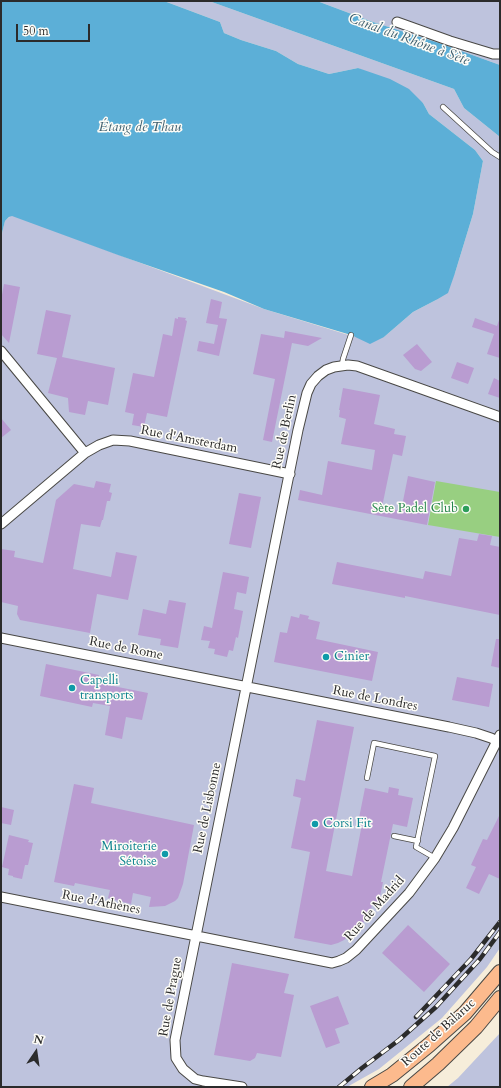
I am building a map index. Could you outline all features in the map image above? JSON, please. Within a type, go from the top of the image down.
[{"type":"main road","name":"Route de Balaruc","points":[[372,1087],[392,1075],[465,1013],[500,972]]},
{"type":"main road","name":"Route de Balaruc","points":[[411,1087],[438,1064],[470,1032],[500,998]]},
{"type":"street","points":[[397,22],[450,41],[493,54],[500,54]]},
{"type":"street","points":[[1,351],[85,453]]},
{"type":"street","name":"Rue de Berlin","points":[[247,686],[298,430],[307,393],[311,384],[318,376],[326,370],[334,367],[342,365],[357,366],[500,417]]},
{"type":"street","name":"Rue d'Amsterdam","points":[[1,524],[85,453],[98,445],[112,440],[130,441],[290,474]]},
{"type":"street","name":"Rue de Rome","points":[[1,638],[247,686]]},
{"type":"street","name":"Rue de Londres","points":[[247,686],[449,727],[491,738],[498,738]]},
{"type":"street","name":"Rue de Lisbonne","points":[[196,936],[247,686]]},
{"type":"street","name":"Rue de Madrid","points":[[196,936],[332,963],[346,958],[356,950],[409,893],[435,858],[453,828],[498,738]]},
{"type":"street","name":"Rue d'Athènes","points":[[1,897],[196,936]]},
{"type":"street","name":"Rue de Prague","points":[[196,936],[175,1040],[176,1058],[183,1069],[195,1079],[242,1087]]},
{"type":"lane","points":[[443,107],[492,152],[500,157]]},
{"type":"lane","points":[[342,365],[351,335]]},
{"type":"lane","points":[[367,778],[374,743],[435,756],[416,847],[435,858]]},
{"type":"lane","points":[[394,836],[418,841]]},
{"type":"shaded area","points":[[164,1],[209,1],[454,89],[464,108],[500,137],[500,948],[487,967],[442,1018],[379,1069],[347,1087],[1,1087],[1,237],[5,221],[12,215],[264,309],[355,337],[384,337],[413,312],[436,300],[455,273],[473,214],[483,161],[475,150],[429,114],[423,103],[358,68],[329,74],[298,64],[276,51],[224,33],[220,22]]},
{"type":"shaded area","points":[[317,1],[500,1],[500,65],[439,43],[373,22]]},
{"type":"shaded area","points":[[500,1033],[500,1087],[447,1087],[458,1078]]},
{"type":"green space","name":"Sète Padel Club","points":[[436,481],[500,492],[500,537],[428,525]]},
{"type":"water","name":"Étang de Thau","points":[[1,1],[164,1],[220,22],[224,33],[276,51],[298,64],[329,74],[358,68],[390,79],[409,89],[423,103],[429,114],[475,150],[483,161],[473,214],[448,293],[413,312],[384,337],[370,344],[351,335],[264,309],[224,292],[12,216],[5,221],[1,237]]},
{"type":"water","name":"Canal du Rhône à Sète","points":[[209,1],[317,1],[373,22],[439,43],[500,65],[500,137],[464,108],[454,89]]},
{"type":"building","points":[[4,284],[20,287],[9,343],[1,334],[1,300]]},
{"type":"building","points":[[211,299],[222,302],[219,318],[227,319],[219,356],[197,351],[199,341],[214,344],[218,325],[206,323]]},
{"type":"building","points":[[46,310],[71,315],[62,357],[115,368],[108,405],[88,401],[85,415],[69,412],[68,398],[48,393],[57,358],[37,354]]},
{"type":"building","points":[[178,317],[186,318],[185,320],[187,321],[167,417],[147,413],[144,427],[132,425],[134,414],[125,412],[133,373],[154,377],[163,334],[172,336],[175,318],[178,319]]},
{"type":"building","points":[[475,318],[497,326],[500,320],[500,358],[487,354],[494,334],[472,327]]},
{"type":"building","points":[[285,331],[322,338],[308,346],[292,343],[272,442],[263,440],[275,379],[253,374],[261,334],[284,338]]},
{"type":"building","points":[[417,344],[432,362],[421,371],[415,369],[403,355]]},
{"type":"building","points":[[457,362],[474,368],[468,384],[451,378]]},
{"type":"building","points":[[494,378],[500,381],[500,398],[488,394]]},
{"type":"building","points":[[343,388],[380,395],[374,424],[395,429],[394,434],[406,436],[402,456],[393,454],[382,507],[401,511],[408,476],[435,482],[427,525],[298,500],[300,490],[322,495],[328,461],[372,470],[375,450],[341,444],[346,419],[339,417]]},
{"type":"building","points":[[1,418],[11,430],[1,438]]},
{"type":"building","points":[[96,481],[111,484],[109,492],[112,493],[110,501],[107,501],[100,527],[81,524],[73,569],[111,577],[116,552],[137,556],[128,600],[97,594],[90,633],[20,620],[17,614],[18,606],[1,602],[1,549],[15,551],[14,557],[43,563],[56,500],[74,484],[94,488]]},
{"type":"building","points":[[239,493],[261,497],[251,548],[229,544]]},
{"type":"building","points":[[479,534],[492,536],[490,545],[500,547],[500,615],[405,596],[405,598],[332,584],[337,562],[423,579],[425,571],[451,576],[459,538],[477,541]]},
{"type":"building","points":[[223,572],[249,577],[246,594],[237,592],[234,609],[243,611],[238,638],[236,637],[233,651],[229,650],[227,657],[214,654],[215,649],[208,648],[210,641],[201,640],[204,626],[212,628]]},
{"type":"building","points":[[169,600],[186,603],[178,648],[160,645],[161,639],[138,635],[143,609],[166,614]]},
{"type":"building","name":"Cinier","points":[[300,614],[309,616],[308,619],[320,622],[316,639],[378,652],[372,681],[274,662],[280,632],[287,633],[291,616],[299,618]]},
{"type":"building","points":[[496,639],[500,639],[500,668],[491,666]]},
{"type":"building","points":[[46,664],[99,675],[98,679],[104,680],[103,684],[148,693],[142,720],[126,717],[122,739],[105,735],[110,706],[93,703],[92,707],[40,696]]},
{"type":"building","points":[[457,677],[493,684],[489,707],[452,700]]},
{"type":"building","name":"Corsi Fit","points":[[317,720],[354,727],[326,871],[352,876],[363,819],[359,818],[365,788],[388,793],[389,787],[399,789],[398,795],[413,798],[407,827],[393,824],[381,882],[383,882],[378,906],[372,905],[369,917],[344,940],[331,945],[294,938],[310,852],[291,848],[301,798],[293,796],[296,779],[305,781]]},
{"type":"building","points":[[74,784],[94,788],[91,803],[194,825],[183,884],[178,898],[175,901],[165,906],[149,907],[151,897],[133,893],[131,904],[108,898],[110,890],[75,883],[74,886],[54,882]]},
{"type":"building","points":[[1,807],[14,810],[11,825],[1,823]]},
{"type":"building","points":[[500,814],[500,879],[489,874],[479,894],[466,888],[476,867],[471,865],[483,839],[487,840]]},
{"type":"building","points":[[9,835],[29,840],[28,842],[33,843],[28,865],[25,865],[22,879],[8,875],[9,869],[2,867]]},
{"type":"building","points":[[408,925],[450,964],[424,992],[382,953]]},
{"type":"building","points":[[232,963],[289,974],[284,993],[294,995],[281,1057],[257,1053],[255,1058],[250,1061],[214,1055]]},
{"type":"building","points":[[338,996],[349,1024],[335,1029],[340,1043],[326,1048],[310,1006]]},
{"type":"railway","points":[[416,1017],[471,959],[500,922]]},
{"type":"railway","points":[[339,1087],[399,1040],[436,1007],[480,959],[500,932]]},
{"type":"place","name":"Sète Padel Club","points":[[466,509]]},
{"type":"place","name":"Cinier","points":[[326,657]]},
{"type":"place","name":"Capelli transports","points":[[72,688]]},
{"type":"place","name":"Corsi Fit","points":[[315,824]]},
{"type":"place","name":"Miroiterie Sétoise","points":[[165,854]]}]
